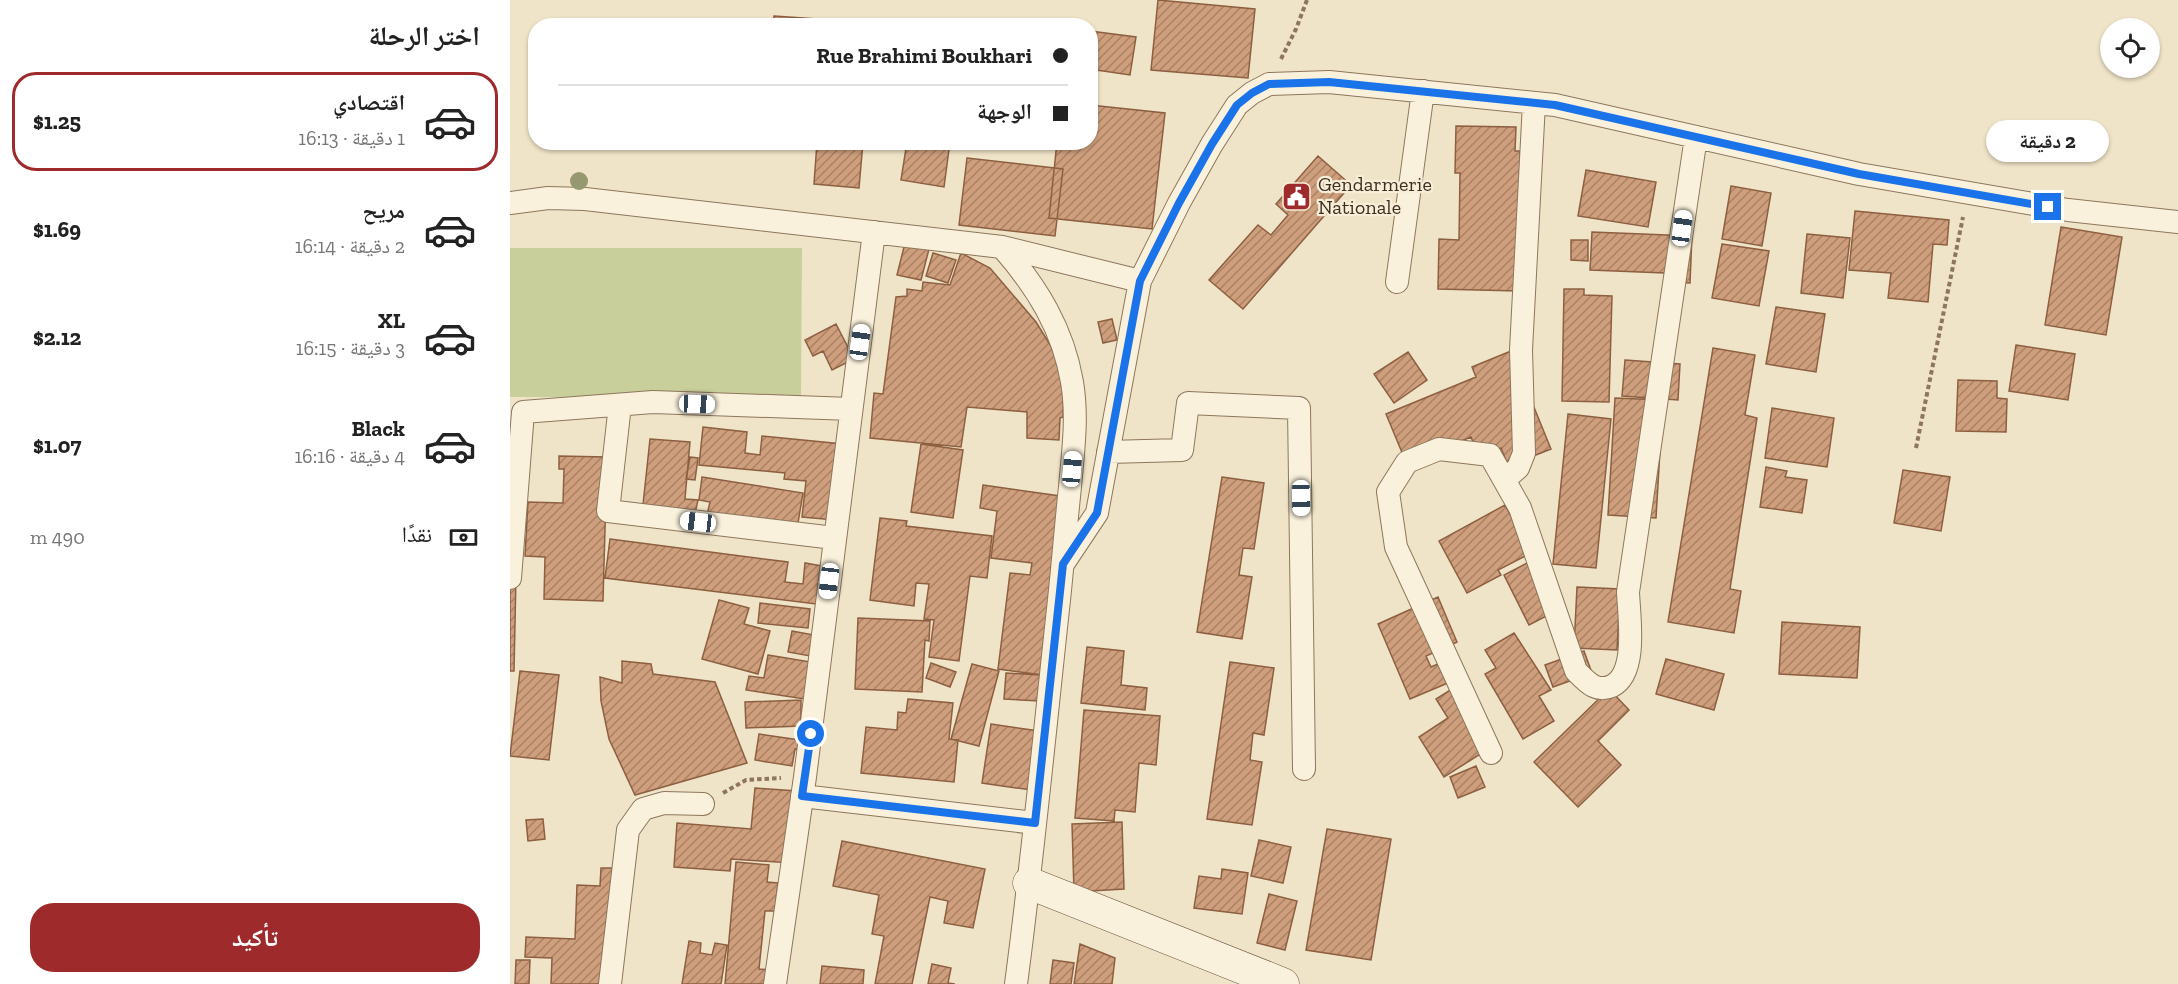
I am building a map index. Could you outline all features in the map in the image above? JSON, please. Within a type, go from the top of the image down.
[{"type":"street","points":[[1063,564],[1097,513],[1140,281],[1184,193],[1237,105],[1252,93],[1269,84],[1329,82],[1555,105],[1859,174],[2068,210],[2178,222]]},
{"type":"street","points":[[1397,282],[1423,91]]},
{"type":"street","points":[[1504,480],[1518,468],[1524,453],[1521,350],[1534,103]]},
{"type":"street","points":[[1491,753],[1396,547],[1388,492],[1407,462],[1439,449],[1490,455],[1520,508],[1576,671],[1597,689],[1610,687],[1620,681],[1629,662],[1628,592],[1696,137]]},
{"type":"street","points":[[510,203],[548,198],[585,199],[1002,247],[1140,281]]},
{"type":"street","points":[[775,984],[804,787],[874,232]]},
{"type":"street","points":[[1002,247],[1041,296],[1055,324],[1072,383],[1075,414],[1063,564],[1016,984]]},
{"type":"street","points":[[510,578],[523,412],[654,402],[851,409]]},
{"type":"street","points":[[1108,452],[1182,450],[1188,403],[1299,408],[1304,769]]},
{"type":"street","points":[[620,405],[608,511],[834,538]]},
{"type":"street","points":[[804,787],[1035,823]]},
{"type":"street","points":[[610,984],[628,830],[643,809],[664,803],[703,804]]},
{"type":"street","points":[[1029,883],[1283,984]]},
{"type":"path","points":[[1269,84],[1296,29],[1307,0]]},
{"type":"path","points":[[1916,448],[1968,193]]},
{"type":"path","points":[[703,804],[746,780],[804,787]]},
{"type":"green space","points":[[510,248],[802,248],[801,398],[510,397]]},
{"type":"building","points":[[1158,0],[1255,9],[1248,78],[1151,70]]},
{"type":"building","points":[[774,16],[803,18],[774,18]]},
{"type":"building","points":[[1098,32],[1136,37],[1130,75],[1098,70]]},
{"type":"building","points":[[1098,106],[1165,113],[1152,229],[1049,218],[1056,150],[1098,150]]},
{"type":"building","points":[[1456,126],[1516,127],[1515,151],[1520,151],[1517,291],[1438,289],[1439,239],[1459,240],[1460,173],[1455,173]]},
{"type":"building","points":[[816,150],[862,150],[859,188],[814,184]]},
{"type":"building","points":[[906,150],[949,150],[944,187],[901,180]]},
{"type":"building","points":[[1318,156],[1351,185],[1243,309],[1209,280],[1258,225],[1271,235],[1288,215],[1276,204]]},
{"type":"building","points":[[967,158],[1063,169],[1055,236],[959,225]]},
{"type":"building","points":[[1586,170],[1656,182],[1648,227],[1578,216]]},
{"type":"building","points":[[1731,186],[1771,193],[1762,246],[1722,239]]},
{"type":"building","points":[[1855,211],[1949,220],[1947,245],[1933,244],[1928,302],[1888,298],[1891,273],[1849,270]]},
{"type":"building","points":[[2061,227],[2122,237],[2106,335],[2045,325]]},
{"type":"building","points":[[1592,232],[1692,236],[1690,283],[1665,282],[1665,273],[1590,270]]},
{"type":"building","points":[[1807,234],[1850,238],[1843,298],[1801,293]]},
{"type":"building","points":[[1571,240],[1588,240],[1588,261],[1571,260]]},
{"type":"building","points":[[905,243],[929,249],[921,280],[897,275]]},
{"type":"building","points":[[1722,244],[1769,251],[1759,306],[1712,298]]},
{"type":"building","points":[[933,253],[956,260],[948,283],[926,276]]},
{"type":"building","points":[[961,253],[990,268],[1036,322],[1065,369],[1063,417],[1060,418],[1059,440],[1027,438],[1027,412],[967,407],[961,447],[870,438],[874,393],[883,394],[896,297],[907,296],[907,289],[922,291],[923,282],[950,285]]},
{"type":"building","points":[[1564,289],[1584,289],[1584,295],[1612,296],[1609,402],[1562,401]]},
{"type":"building","points":[[1776,307],[1825,314],[1816,372],[1766,364]]},
{"type":"building","points":[[1112,319],[1117,340],[1103,343],[1098,322]]},
{"type":"building","points":[[836,324],[854,359],[832,370],[823,351],[813,356],[805,340]]},
{"type":"building","points":[[2016,345],[2075,354],[2068,400],[2009,391]]},
{"type":"building","points":[[1713,348],[1755,355],[1745,415],[1757,418],[1730,589],[1741,591],[1734,633],[1668,622]]},
{"type":"building","points":[[1511,351],[1551,449],[1508,466],[1501,448],[1479,457],[1471,437],[1439,450],[1408,467],[1386,414],[1476,377],[1472,367]]},
{"type":"building","points":[[1408,352],[1427,380],[1394,403],[1374,374]]},
{"type":"building","points":[[1625,360],[1680,364],[1678,400],[1622,396]]},
{"type":"building","points":[[1958,380],[1997,381],[1997,398],[2007,399],[2006,432],[1956,431]]},
{"type":"building","points":[[1615,398],[1663,400],[1656,518],[1608,515]]},
{"type":"building","points":[[1772,408],[1834,418],[1827,467],[1765,458]]},
{"type":"building","points":[[1568,414],[1611,419],[1596,568],[1553,564]]},
{"type":"building","points":[[703,427],[747,432],[745,453],[760,455],[762,436],[843,444],[835,520],[802,517],[806,481],[784,479],[785,473],[699,465]]},
{"type":"building","points":[[650,439],[690,442],[685,499],[698,500],[694,518],[642,514]]},
{"type":"building","points":[[921,444],[963,450],[953,518],[911,512]]},
{"type":"building","points":[[559,456],[607,457],[603,601],[544,599],[545,557],[525,556],[528,502],[563,503],[564,469],[559,469]]},
{"type":"building","points":[[690,457],[698,458],[695,480],[686,479]]},
{"type":"building","points":[[1766,467],[1787,471],[1785,477],[1807,480],[1802,513],[1760,507]]},
{"type":"building","points":[[1903,470],[1950,477],[1941,531],[1894,523]]},
{"type":"building","points":[[702,477],[803,493],[797,529],[707,515],[710,502],[699,500]]},
{"type":"building","points":[[1222,477],[1264,483],[1254,549],[1243,548],[1239,575],[1252,577],[1242,639],[1197,632]]},
{"type":"building","points":[[983,485],[1067,497],[1043,675],[998,669],[1010,573],[1030,575],[1032,563],[991,558],[997,511],[980,508]]},
{"type":"building","points":[[1505,505],[1531,553],[1498,570],[1501,575],[1467,593],[1439,541]]},
{"type":"building","points":[[880,518],[907,521],[906,526],[992,536],[987,578],[970,576],[959,661],[929,657],[934,620],[924,619],[929,584],[916,583],[914,606],[870,600]]},
{"type":"building","points":[[510,529],[517,529],[514,671],[510,671]]},
{"type":"building","points":[[610,539],[788,562],[785,582],[803,584],[805,563],[828,567],[824,605],[605,578]]},
{"type":"building","points":[[1539,557],[1564,607],[1529,625],[1504,575]]},
{"type":"building","points":[[1577,587],[1620,589],[1617,650],[1574,648]]},
{"type":"building","points":[[1438,597],[1457,642],[1426,656],[1431,667],[1454,657],[1462,677],[1410,699],[1378,624]]},
{"type":"building","points":[[719,600],[749,608],[744,624],[770,631],[758,674],[702,659]]},
{"type":"building","points":[[760,603],[810,609],[808,628],[758,623]]},
{"type":"building","points":[[858,618],[930,621],[929,641],[925,640],[922,692],[855,689]]},
{"type":"building","points":[[1782,622],[1860,627],[1857,678],[1779,674]]},
{"type":"building","points":[[792,631],[814,635],[810,656],[788,652]]},
{"type":"building","points":[[1514,633],[1551,690],[1539,696],[1554,721],[1523,739],[1485,674],[1496,668],[1485,650]]},
{"type":"building","points":[[1087,647],[1124,651],[1121,685],[1147,688],[1145,710],[1081,703]]},
{"type":"building","points":[[1584,651],[1592,673],[1553,687],[1545,665]]},
{"type":"building","points":[[768,655],[817,663],[811,700],[746,690],[749,676],[764,678]]},
{"type":"building","points":[[1666,659],[1724,674],[1714,710],[1656,694]]},
{"type":"building","points":[[622,661],[651,664],[653,674],[715,682],[747,763],[635,795],[609,739],[601,701],[600,677],[622,683]]},
{"type":"building","points":[[1230,662],[1274,668],[1264,735],[1253,733],[1250,760],[1262,762],[1252,825],[1207,819]]},
{"type":"building","points":[[931,663],[956,672],[950,687],[926,678]]},
{"type":"building","points":[[972,664],[999,671],[979,746],[951,739]]},
{"type":"building","points":[[520,671],[559,675],[549,760],[510,756]]},
{"type":"building","points":[[1006,673],[1040,675],[1039,701],[1004,699]]},
{"type":"building","points":[[1455,687],[1493,746],[1444,777],[1419,737],[1448,718],[1436,699]]},
{"type":"building","points":[[1609,689],[1629,710],[1598,741],[1621,765],[1578,807],[1534,762]]},
{"type":"building","points":[[908,699],[953,703],[949,739],[958,740],[954,782],[861,773],[866,727],[897,730],[898,712],[906,713]]},
{"type":"building","points":[[801,700],[801,726],[746,728],[745,702]]},
{"type":"building","points":[[1084,710],[1160,716],[1156,765],[1139,763],[1135,812],[1115,810],[1114,821],[1075,818]]},
{"type":"building","points":[[991,724],[1039,731],[1031,790],[982,783]]},
{"type":"building","points":[[759,734],[806,741],[805,751],[795,749],[792,766],[755,760]]},
{"type":"building","points":[[1476,766],[1485,787],[1458,798],[1450,777]]},
{"type":"building","points":[[755,788],[797,791],[792,863],[731,859],[730,871],[674,867],[677,823],[751,829]]},
{"type":"building","points":[[543,819],[545,839],[528,841],[526,820]]},
{"type":"building","points":[[1122,822],[1124,889],[1074,892],[1072,824]]},
{"type":"building","points":[[1327,829],[1391,839],[1371,960],[1306,950]]},
{"type":"building","points":[[1259,840],[1291,847],[1283,883],[1251,876]]},
{"type":"building","points":[[842,841],[985,869],[973,928],[944,923],[948,901],[930,897],[912,984],[875,984],[884,936],[872,934],[879,895],[833,886]]},
{"type":"building","points":[[736,862],[769,865],[767,882],[778,883],[775,911],[765,911],[759,969],[772,970],[771,984],[725,984]]},
{"type":"building","points":[[601,868],[620,868],[616,984],[551,984],[552,958],[525,957],[526,937],[575,939],[577,885],[600,886]]},
{"type":"building","points":[[1222,869],[1248,873],[1242,914],[1194,908],[1199,876],[1221,879]]},
{"type":"building","points":[[1269,894],[1297,901],[1285,950],[1257,943]]},
{"type":"building","points":[[689,941],[701,943],[700,953],[712,955],[715,943],[727,945],[721,984],[682,984]]},
{"type":"building","points":[[1080,944],[1115,958],[1112,984],[1074,984]]},
{"type":"building","points":[[516,960],[530,960],[529,984],[515,984]]},
{"type":"building","points":[[1053,960],[1074,963],[1071,984],[1050,984]]},
{"type":"building","points":[[932,964],[951,968],[948,983],[955,984],[928,984]]},
{"type":"building","points":[[822,966],[864,970],[863,984],[820,984]]},
{"type":"place","name":"Gendarmerie Nationale","points":[[1297,196]]},
{"type":"route","points":[[811,734],[802,796],[1035,823],[1063,564],[1097,513],[1140,281],[1179,203],[1237,105],[1252,93],[1269,84],[1329,82],[1555,105],[1859,174],[2048,207]]}]
